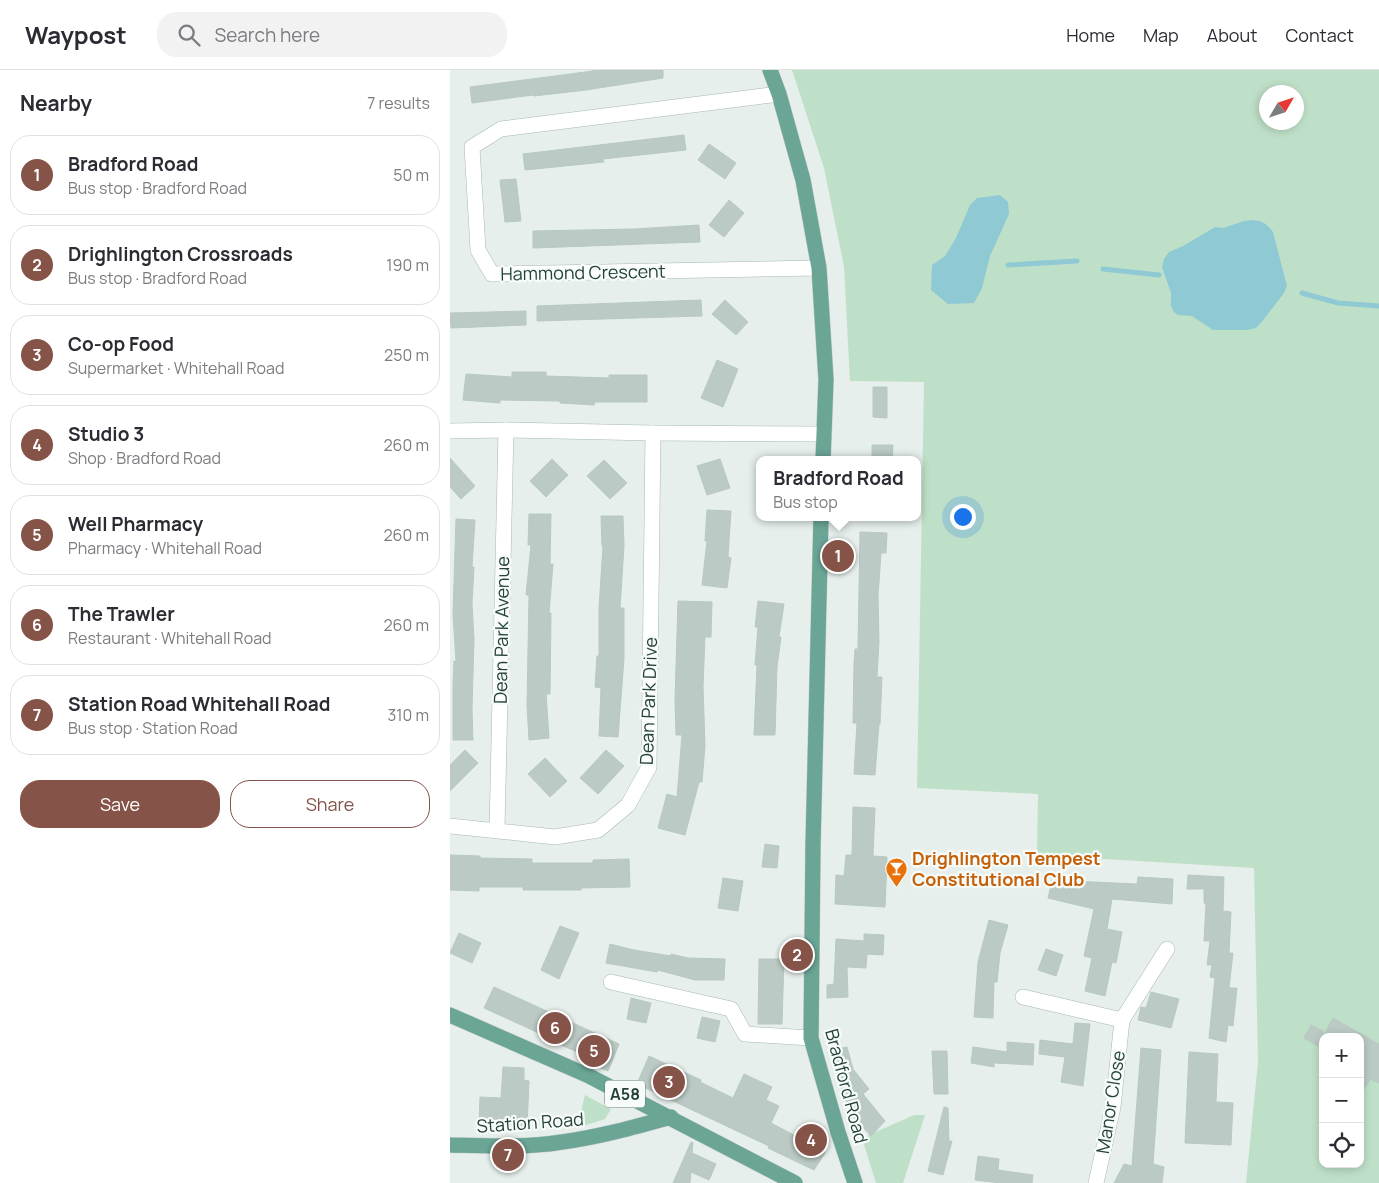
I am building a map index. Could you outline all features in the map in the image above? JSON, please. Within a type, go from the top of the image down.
[{"type":"main road","points":[[770,70],[779,94],[803,180],[818,268],[826,380],[823,456]]},
{"type":"main road","name":"Bradford Road","points":[[821,521],[813,845],[811,1038],[855,1183]]},
{"type":"main road","name":"A58","points":[[450,1015],[589,1076],[672,1117],[795,1183]]},
{"type":"main road","name":"Station Road","points":[[450,1145],[509,1146],[561,1142],[604,1134],[672,1117]]},
{"type":"street","name":"Hammond Crescent","points":[[779,94],[501,129],[472,148],[478,250],[492,274],[818,268]]},
{"type":"street","name":"Dean Park Avenue","points":[[497,830],[506,430]]},
{"type":"street","points":[[450,431],[824,434]]},
{"type":"street","name":"Dean Park Drive","points":[[450,826],[555,837],[598,830],[628,805],[649,767],[653,433]]},
{"type":"street","name":"Manor Close","points":[[1096,1183],[1113,1107],[1122,1020],[1167,949]]},
{"type":"street","points":[[611,982],[731,1009],[746,1034],[811,1038]]},
{"type":"street","points":[[1023,997],[1122,1020]]},
{"type":"green space","points":[[792,70],[1379,70],[1379,1183],[1246,1183],[1258,1062],[1254,868],[1037,855],[1038,794],[917,788],[924,382],[850,381],[844,267],[824,168]]},
{"type":"green space","points":[[585,1095],[611,1109],[605,1119],[577,1128]]},
{"type":"green space","points":[[914,1115],[925,1115],[903,1183],[876,1183],[862,1138]]},
{"type":"water","points":[[1000,195],[1008,202],[1009,214],[990,256],[982,288],[974,303],[948,304],[931,290],[932,265],[945,256],[956,238],[970,205],[977,198]]},
{"type":"water","points":[[1253,220],[1264,223],[1273,232],[1287,286],[1284,293],[1264,319],[1256,328],[1247,330],[1213,330],[1192,316],[1178,315],[1174,312],[1171,306],[1171,293],[1162,267],[1164,259],[1169,252],[1215,227],[1223,228]]},
{"type":"building","points":[[593,70],[663,70],[663,78],[586,90],[472,103],[470,87]]},
{"type":"building","points":[[684,135],[686,150],[603,159],[604,162],[525,170],[523,154]]},
{"type":"building","points":[[709,144],[736,163],[725,179],[698,160]]},
{"type":"building","points":[[516,179],[521,221],[505,222],[500,180]]},
{"type":"building","points":[[729,200],[744,213],[724,237],[709,225]]},
{"type":"building","points":[[699,225],[700,242],[533,248],[533,231],[634,229]]},
{"type":"building","points":[[701,300],[702,316],[537,321],[537,306]]},
{"type":"building","points":[[725,300],[748,322],[736,335],[712,314]]},
{"type":"building","points":[[526,311],[526,325],[451,328],[450,313]]},
{"type":"building","points":[[717,360],[738,369],[723,407],[701,398]]},
{"type":"building","points":[[512,372],[546,372],[546,376],[609,378],[609,375],[647,375],[647,402],[595,402],[594,405],[560,403],[560,401],[500,400],[500,403],[463,400],[466,374],[512,377]]},
{"type":"building","points":[[873,387],[887,387],[887,418],[873,417]]},
{"type":"building","points":[[872,445],[893,445],[892,456],[872,456]]},
{"type":"building","points":[[450,458],[475,486],[461,499],[450,487]]},
{"type":"building","points":[[552,459],[568,475],[546,497],[530,481]]},
{"type":"building","points":[[720,459],[730,488],[707,495],[697,466]]},
{"type":"building","points":[[604,460],[627,483],[610,499],[587,476]]},
{"type":"building","points":[[707,510],[731,511],[728,557],[731,558],[727,588],[702,585],[707,541],[705,541]]},
{"type":"building","points":[[529,514],[551,514],[550,564],[553,564],[549,613],[551,613],[550,694],[546,694],[549,738],[529,740],[527,706],[529,595],[526,595],[531,545],[528,545]]},
{"type":"building","points":[[601,516],[623,516],[624,546],[620,608],[624,608],[624,659],[618,737],[599,736],[601,688],[595,687],[597,656],[599,656],[599,608],[603,546]]},
{"type":"building","points":[[456,519],[475,520],[472,567],[474,567],[472,603],[474,639],[473,740],[453,740],[454,661],[456,662],[453,614]]},
{"type":"building","points":[[860,532],[887,533],[886,553],[881,553],[878,596],[879,642],[877,677],[882,677],[875,775],[854,774],[857,723],[853,723],[854,664],[855,649],[858,649]]},
{"type":"building","points":[[678,601],[712,602],[711,637],[705,637],[703,686],[705,746],[702,782],[699,782],[685,835],[658,828],[667,794],[677,797],[682,735],[676,735],[675,700]]},
{"type":"building","points":[[758,601],[784,604],[779,637],[781,637],[777,667],[775,735],[754,735],[757,665],[755,665],[758,627],[755,627]]},
{"type":"building","points":[[465,750],[478,763],[450,791],[450,765]]},
{"type":"building","points":[[606,750],[624,766],[598,794],[580,778]]},
{"type":"building","points":[[545,758],[567,781],[550,797],[528,774]]},
{"type":"building","points":[[853,807],[875,808],[873,856],[887,857],[885,907],[835,904],[836,875],[844,876],[846,855],[852,855]]},
{"type":"building","points":[[765,844],[779,846],[777,868],[762,867]]},
{"type":"building","points":[[450,855],[480,856],[480,858],[532,859],[532,863],[593,863],[593,860],[629,859],[630,887],[581,888],[581,890],[523,890],[523,887],[479,887],[479,891],[450,890]]},
{"type":"building","points":[[1188,875],[1224,877],[1223,911],[1231,912],[1229,953],[1233,953],[1229,988],[1237,988],[1233,1026],[1228,1025],[1226,1042],[1209,1038],[1215,978],[1210,977],[1212,965],[1207,965],[1210,941],[1204,941],[1206,904],[1204,903],[1204,889],[1187,889]]},
{"type":"building","points":[[1053,877],[1070,881],[1137,884],[1138,877],[1173,879],[1172,904],[1112,899],[1107,929],[1122,932],[1116,963],[1112,962],[1105,996],[1085,991],[1092,958],[1084,956],[1094,909],[1048,898]]},
{"type":"building","points":[[723,878],[743,881],[738,911],[718,908]]},
{"type":"building","points":[[989,920],[1008,925],[1000,953],[997,982],[994,982],[993,1018],[974,1017],[978,962]]},
{"type":"building","points":[[560,926],[579,933],[559,979],[541,970]]},
{"type":"building","points":[[459,933],[481,943],[472,963],[450,953]]},
{"type":"building","points":[[864,934],[884,935],[883,955],[867,954],[866,968],[847,967],[848,997],[827,998],[827,985],[834,984],[836,939],[864,941]]},
{"type":"building","points":[[610,944],[671,956],[671,954],[688,958],[725,959],[724,980],[695,980],[658,970],[657,972],[606,963]]},
{"type":"building","points":[[1046,949],[1063,955],[1056,976],[1038,970]]},
{"type":"building","points":[[759,959],[784,959],[782,1024],[758,1024]]},
{"type":"building","points":[[494,987],[619,1044],[608,1071],[584,1061],[587,1056],[540,1036],[541,1034],[484,1008]]},
{"type":"building","points":[[1151,992],[1179,999],[1171,1028],[1138,1020],[1141,1007],[1146,1008]]},
{"type":"building","points":[[631,998],[651,1003],[646,1023],[627,1019]]},
{"type":"building","points":[[702,1017],[720,1021],[715,1042],[697,1038]]},
{"type":"building","points":[[1333,1018],[1360,1033],[1325,1033]]},
{"type":"building","points":[[1075,1023],[1090,1024],[1083,1086],[1061,1082],[1065,1057],[1039,1054],[1040,1040],[1073,1044]]},
{"type":"building","points":[[1311,1025],[1323,1031],[1323,1033],[1319,1033],[1319,1047],[1304,1038]]},
{"type":"building","points":[[1364,1036],[1379,1044],[1379,1083],[1370,1079],[1364,1089]]},
{"type":"building","points":[[1007,1042],[1034,1044],[1033,1065],[994,1063],[994,1067],[971,1063],[973,1047],[1007,1052]]},
{"type":"building","points":[[847,1047],[853,1069],[869,1089],[863,1094],[885,1121],[871,1136],[854,1118],[843,1094],[832,1050]]},
{"type":"building","points":[[1141,1048],[1161,1050],[1153,1164],[1164,1167],[1162,1183],[1114,1183],[1124,1164],[1132,1166]]},
{"type":"building","points":[[932,1051],[947,1051],[948,1094],[934,1094]]},
{"type":"building","points":[[1189,1052],[1218,1054],[1216,1102],[1233,1103],[1231,1145],[1185,1143]]},
{"type":"building","points":[[649,1056],[701,1080],[700,1082],[733,1098],[744,1074],[772,1087],[766,1100],[779,1106],[771,1123],[794,1135],[818,1131],[825,1153],[814,1170],[768,1148],[769,1146],[637,1084]]},
{"type":"building","points":[[503,1067],[524,1068],[524,1080],[529,1081],[527,1127],[479,1124],[480,1097],[501,1098]]},
{"type":"building","points":[[944,1107],[948,1108],[949,1141],[952,1141],[943,1175],[928,1171]]},
{"type":"building","points":[[691,1142],[693,1143],[692,1153],[716,1164],[709,1180],[691,1172],[690,1183],[673,1183]]},
{"type":"building","points":[[978,1156],[999,1159],[998,1170],[1033,1175],[1032,1183],[1000,1183],[975,1180]]},
{"type":"waterway","points":[[1008,265],[1077,261]]},
{"type":"waterway","points":[[1103,269],[1159,275]]},
{"type":"waterway","points":[[1302,293],[1338,303],[1379,306]]},
{"type":"place","name":"Bradford Road","points":[[838,556]]},
{"type":"place","name":"Drighlington Tempest Constitutional Club","points":[[896,887]]},
{"type":"place","name":"Drighlington Crossroads","points":[[797,955]]},
{"type":"place","name":"The Trawler","points":[[555,1028]]},
{"type":"place","name":"Well Pharmacy","points":[[594,1051]]},
{"type":"place","name":"Co-op Food","points":[[669,1082]]},
{"type":"place","name":"Studio 3","points":[[811,1140]]},
{"type":"place","name":"Station Road Whitehall Road","points":[[508,1155]]}]
